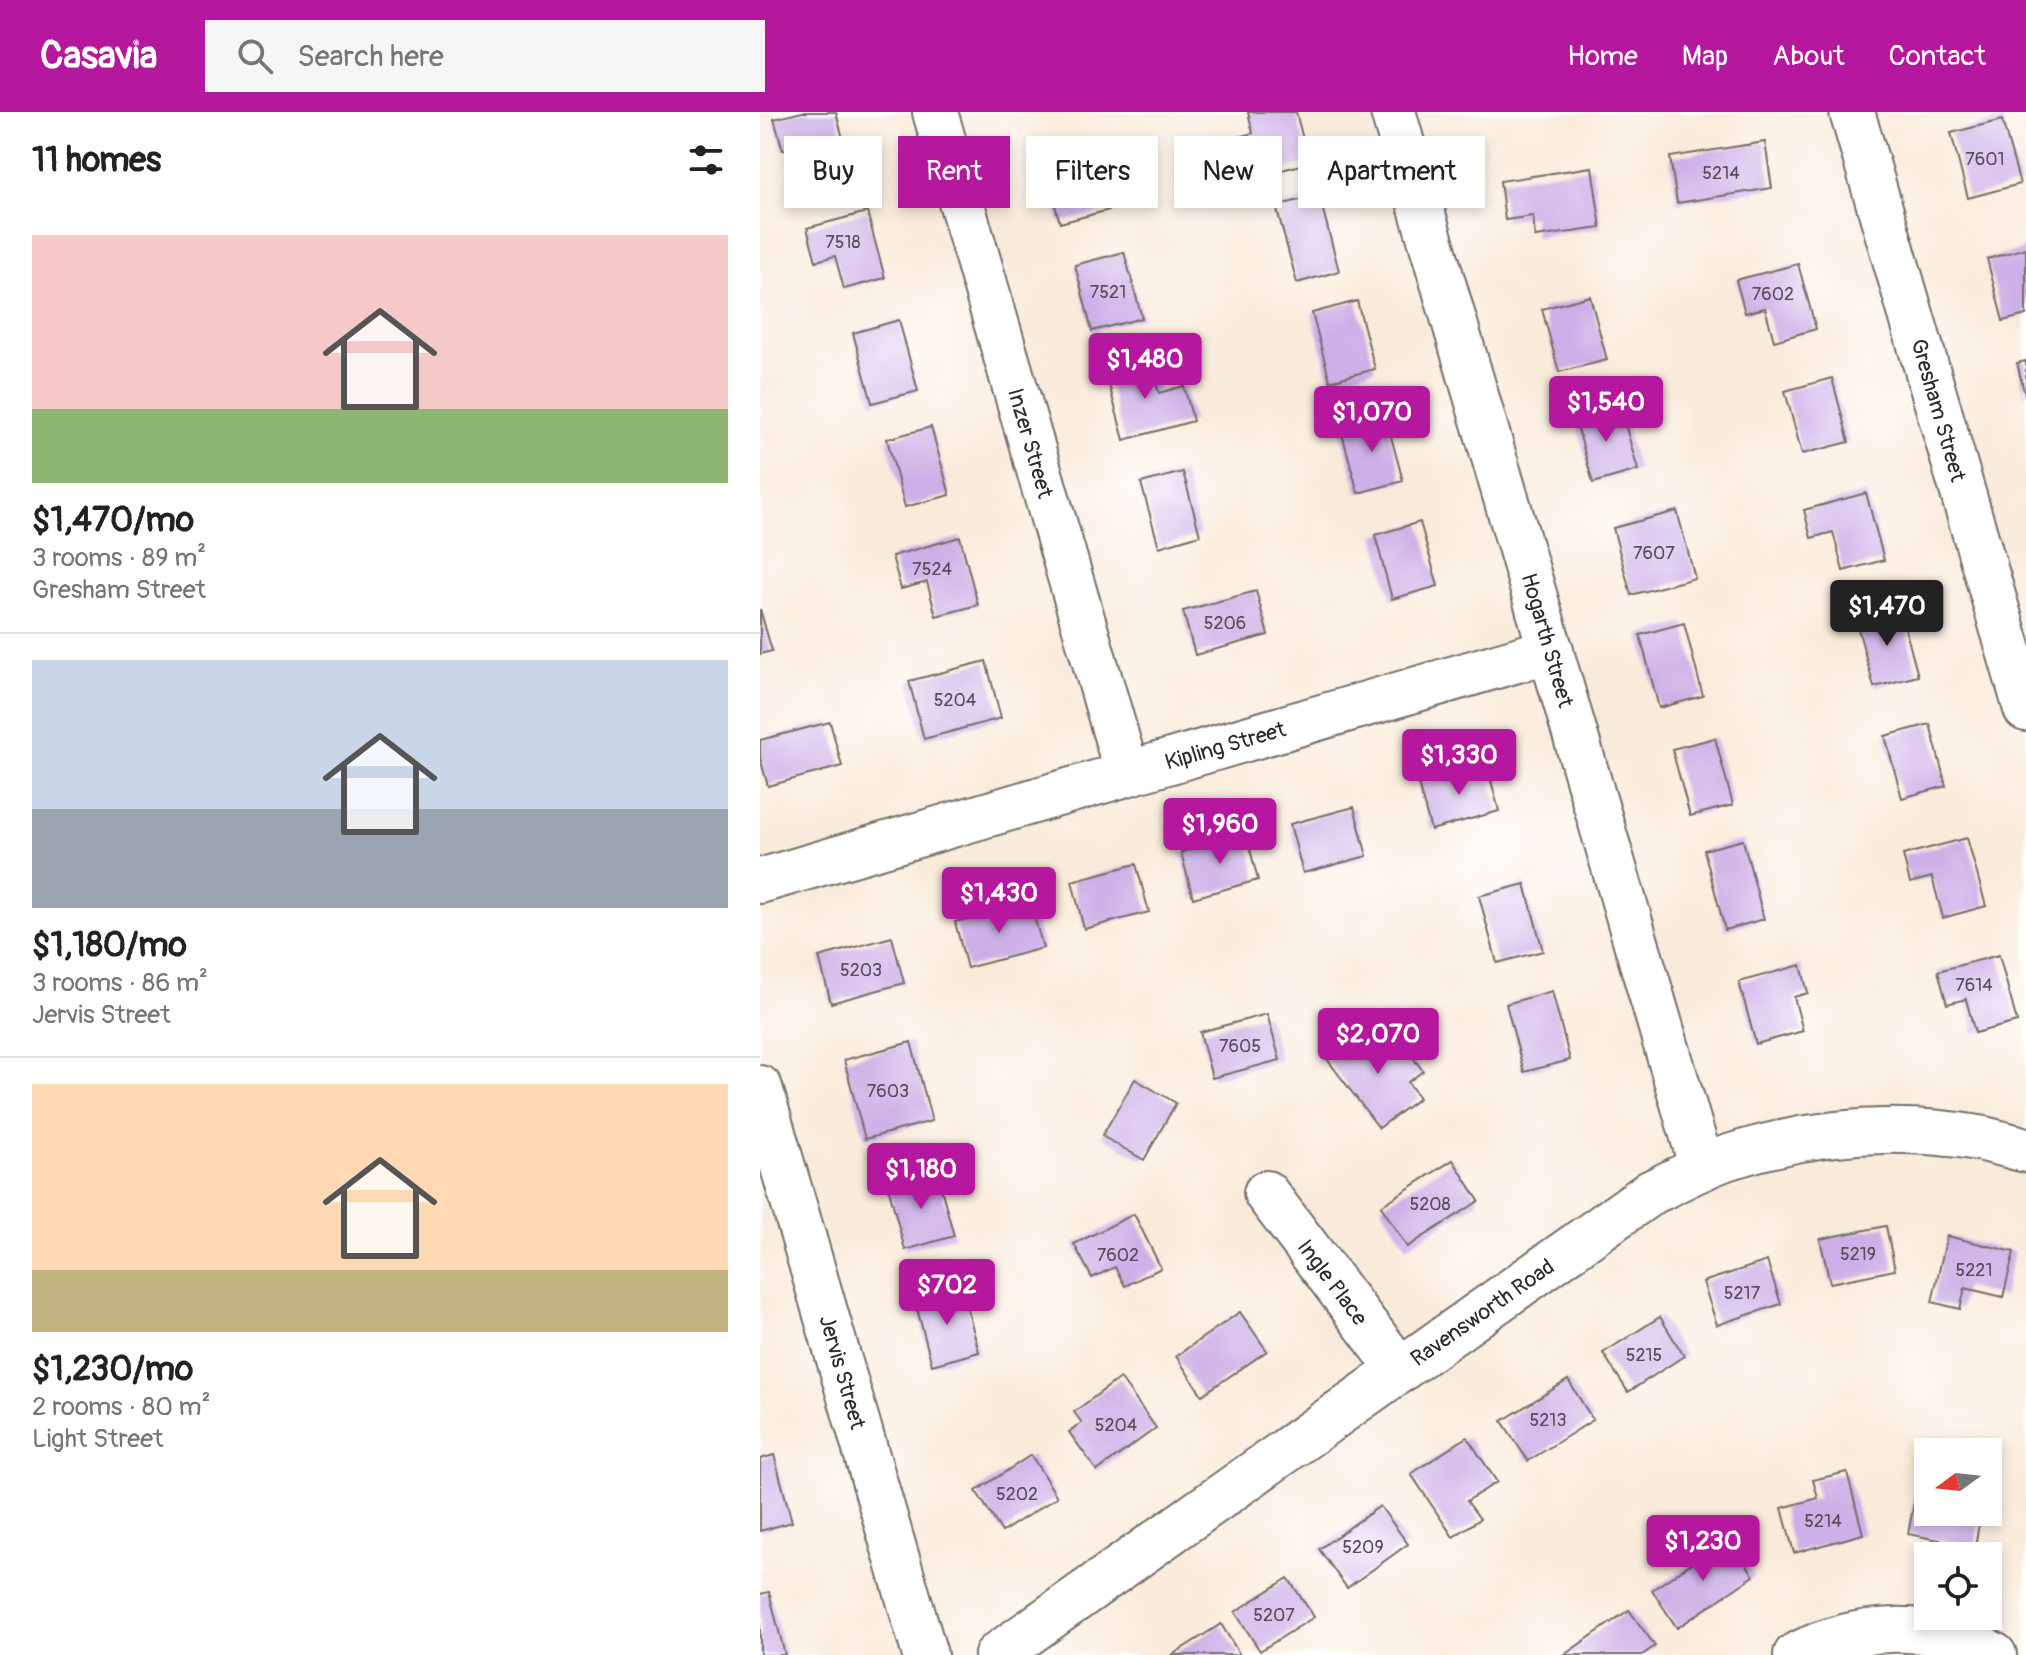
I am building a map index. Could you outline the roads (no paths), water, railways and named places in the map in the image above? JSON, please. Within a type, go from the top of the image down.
[{"type":"street","name":"Inzer Street","points":[[935,112],[1127,773]]},
{"type":"street","name":"Hogarth Street","points":[[1393,112],[1702,1168]]},
{"type":"street","name":"Gresham Street","points":[[1852,112],[2026,709]]},
{"type":"street","name":"Kipling Street","points":[[760,881],[1551,650]]},
{"type":"street","name":"Jervis Street","points":[[760,1088],[925,1655]]},
{"type":"street","name":"Ravensworth Road","points":[[997,1655],[1650,1193],[1728,1157],[1794,1139],[1857,1131],[1920,1131],[1980,1138],[2026,1150]]},
{"type":"street","name":"Ingle Place","points":[[1266,1193],[1400,1370]]},
{"type":"street","points":[[1796,1655],[1850,1635],[1891,1630],[1955,1637],[1994,1655]]}]
